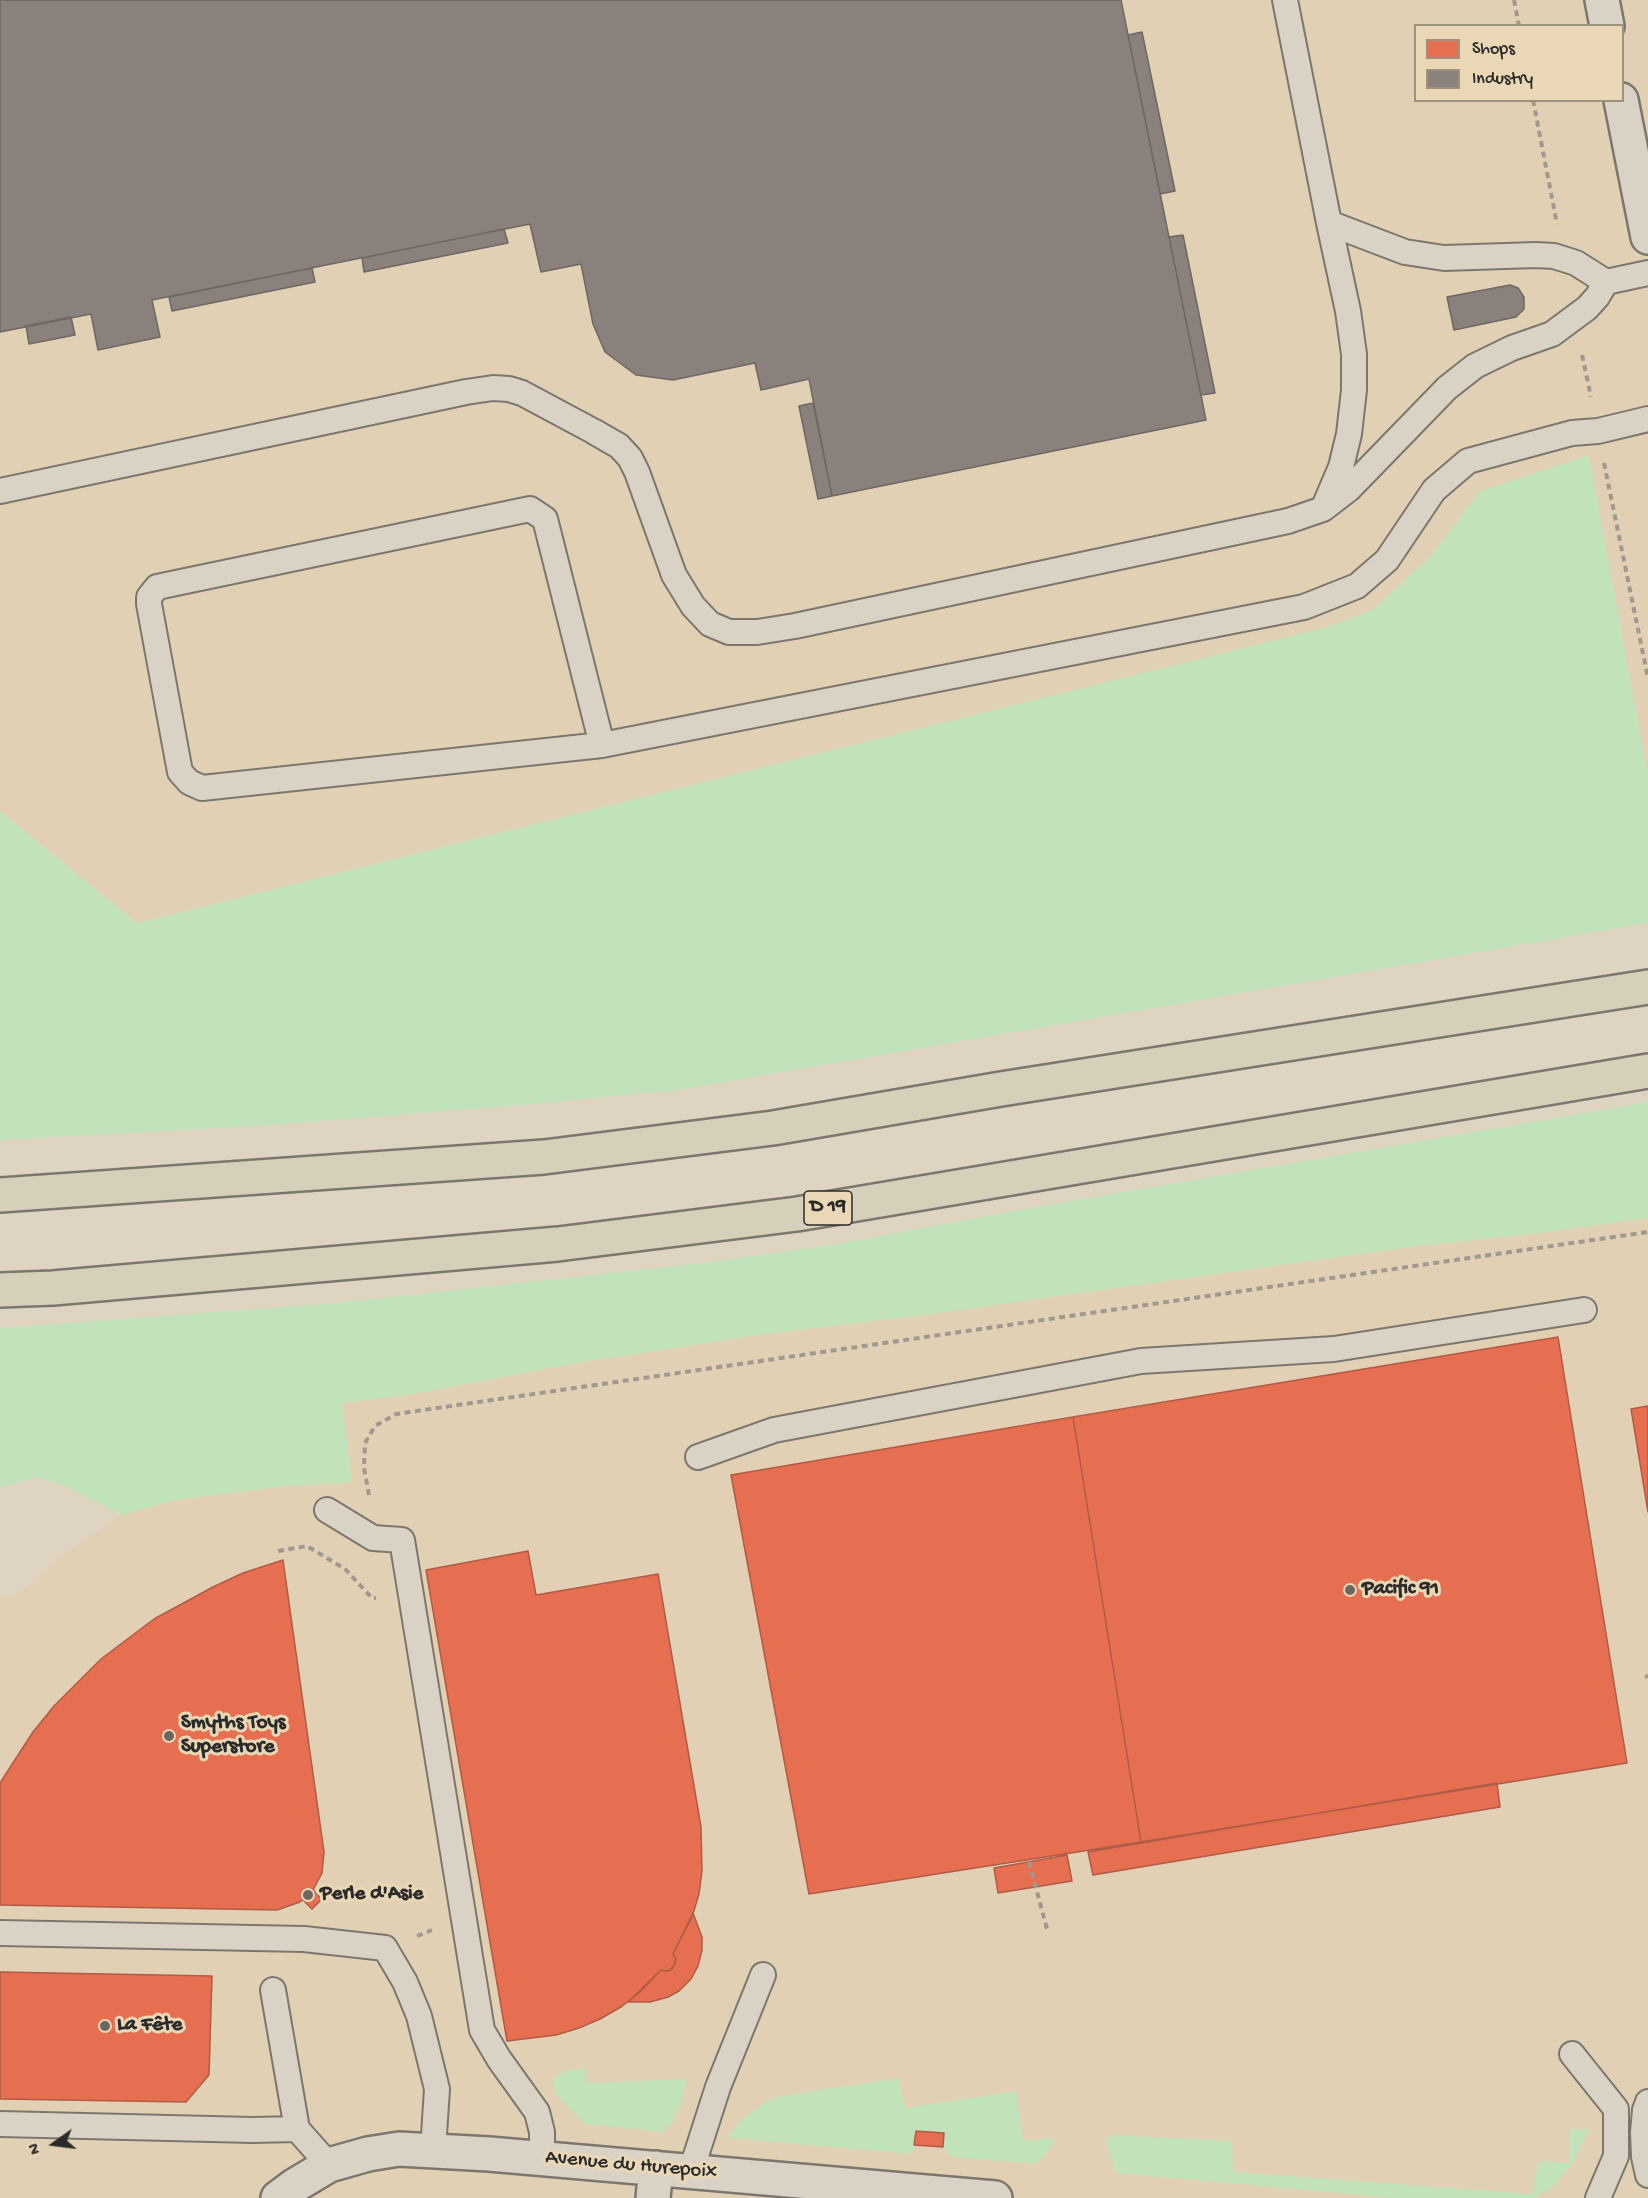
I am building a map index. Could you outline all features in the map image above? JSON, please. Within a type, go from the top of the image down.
[{"type":"main road","points":[[0,1195],[556,1156],[773,1128],[1001,1089],[1648,987]]},
{"type":"main road","name":"D 19","points":[[0,1290],[53,1288],[558,1244],[797,1214],[1648,1071]]},
{"type":"street","points":[[1602,0],[1607,24]]},
{"type":"street","points":[[1621,102],[1648,237]]},
{"type":"street","name":"Avenue du Hurepoix","points":[[278,2198],[329,2165],[368,2154],[399,2149],[542,2159],[654,2183],[691,2171],[826,2191],[995,2198]]},
{"type":"lane","points":[[1285,0],[1348,311],[1354,354],[1354,390],[1346,445],[1341,466],[1323,509]]},
{"type":"lane","points":[[1329,223],[1405,252],[1444,258],[1536,255],[1563,259],[1576,263],[1606,282],[1648,273]]},
{"type":"lane","points":[[0,491],[466,392],[493,388],[509,389],[522,393],[619,446],[630,458],[637,472],[674,575],[693,606],[710,624],[729,632],[758,632],[1288,521],[1323,509],[1349,489],[1447,388],[1475,366],[1512,348],[1552,334],[1575,318],[1597,297],[1606,282]]},
{"type":"lane","points":[[602,745],[545,519],[530,509],[157,587],[149,597],[180,772],[189,782],[202,788],[602,745],[1304,607],[1356,586],[1387,560],[1434,490],[1468,461],[1572,433],[1598,431],[1648,419]]},
{"type":"lane","points":[[698,1457],[774,1430],[1141,1360],[1335,1349],[1584,1310]]},
{"type":"lane","points":[[327,1510],[376,1538],[402,1540],[482,2030],[499,2059],[537,2112],[542,2132],[542,2159]]},
{"type":"lane","points":[[0,1933],[304,1939],[385,1948],[405,1982],[418,2016],[437,2089],[433,2150]]},
{"type":"lane","points":[[691,2171],[718,2087],[763,1975]]},
{"type":"lane","points":[[273,1990],[297,2129],[329,2165]]},
{"type":"lane","points":[[1572,2054],[1616,2109],[1616,2156],[1598,2198]]},
{"type":"lane","points":[[1648,2102],[1643,2132],[1644,2157],[1648,2175]]},
{"type":"lane","points":[[0,2124],[297,2129]]},
{"type":"path","points":[[1514,0],[1519,24]]},
{"type":"path","points":[[1533,102],[1563,259]]},
{"type":"path","points":[[1575,318],[1648,678]]},
{"type":"path","points":[[376,1538],[364,1468],[365,1443],[375,1426],[396,1414],[1648,1232]]},
{"type":"path","points":[[278,1551],[307,1546],[345,1569],[372,1598]]},
{"type":"path","points":[[1029,1862],[1047,1929]]},
{"type":"shaded area","points":[[0,0],[1648,0],[1648,776],[1589,456],[1480,491],[1430,557],[1372,610],[1327,627],[137,923],[0,811]]},
{"type":"shaded area","points":[[1648,1218],[1648,2198],[0,2198],[0,1596],[16,1595],[68,1551],[121,1515],[176,1500],[287,1486],[352,1482],[342,1403],[408,1395],[583,1362],[759,1335],[924,1315],[1410,1247],[1540,1233]]},
{"type":"green space","points":[[1589,455],[1648,776],[1648,923],[678,1090],[258,1126],[0,1140],[0,811],[137,923],[1327,627],[1372,610],[1430,557],[1480,491]]},
{"type":"green space","points":[[1648,1102],[1648,1218],[1540,1233],[1410,1247],[924,1315],[759,1335],[583,1362],[408,1395],[342,1403],[352,1482],[287,1486],[176,1500],[121,1515],[68,1487],[35,1477],[0,1487],[0,1328],[336,1303],[703,1263],[825,1246],[1036,1207]]},
{"type":"green space","points":[[586,2068],[587,2083],[687,2079],[682,2102],[671,2124],[663,2132],[585,2124],[556,2094],[553,2083],[557,2075],[564,2071]]},
{"type":"green space","points":[[899,2078],[905,2108],[1016,2091],[1023,2141],[1055,2138],[1050,2149],[1037,2164],[951,2157],[943,2147],[944,2133],[916,2131],[912,2154],[728,2138],[745,2117],[766,2102],[780,2096]]},
{"type":"green space","points":[[1570,2129],[1589,2129],[1574,2162],[1553,2187],[1533,2198],[1393,2198],[1116,2173],[1106,2142],[1110,2135],[1232,2141],[1233,2172],[1532,2194],[1538,2161],[1569,2163]]},
{"type":"building: Shops","name":"Pacific 91","points":[[1558,1337],[1627,1763],[1141,1842],[1073,1417]]},
{"type":"building: Shops","points":[[1648,1406],[1648,1512],[1631,1409]]},
{"type":"building: Shops","points":[[1073,1417],[1141,1842],[809,1894],[731,1475]]},
{"type":"building: Shops","points":[[528,1551],[536,1595],[658,1574],[701,1827],[702,1871],[699,1894],[692,1917],[673,1954],[676,1959],[673,1968],[668,1971],[661,1970],[639,1993],[600,2019],[556,2035],[507,2041],[426,1570]]},
{"type":"building: Shops","name":"Smyths Toys Superstore","points":[[283,1560],[324,1852],[322,1873],[313,1890],[300,1902],[277,1910],[0,1905],[0,1783],[33,1732],[54,1706],[101,1659],[154,1619],[243,1573]]},
{"type":"building: Shops","points":[[1497,1783],[1500,1807],[1093,1875],[1088,1852]]},
{"type":"building: Shops","points":[[1067,1855],[1072,1881],[998,1893],[994,1868]]},
{"type":"building: Shops","points":[[313,1890],[322,1899],[312,1909],[303,1900]]},
{"type":"building: Shops","points":[[693,1913],[702,1937],[702,1950],[698,1966],[691,1979],[679,1991],[668,1997],[650,2002],[628,2002],[661,1970],[668,1971],[674,1966],[676,1959],[673,1954]]},
{"type":"building: Shops","name":"La Fête","points":[[0,1972],[212,1976],[209,2075],[186,2102],[0,2099]]},
{"type":"building: Shops","points":[[916,2131],[944,2133],[943,2147],[914,2145]]},
{"type":"building: Industry","points":[[0,0],[1121,0],[1206,420],[832,496],[809,379],[761,390],[755,363],[673,380],[636,375],[605,352],[593,324],[581,264],[541,272],[530,224],[152,300],[160,337],[98,350],[91,314],[0,332]]},
{"type":"building: Industry","points":[[1142,32],[1175,191],[1160,194],[1128,35]]},
{"type":"building: Industry","points":[[504,229],[508,243],[364,272],[362,258]]},
{"type":"building: Industry","points":[[1183,235],[1215,393],[1201,395],[1169,237]]},
{"type":"building: Industry","points":[[312,268],[315,282],[172,311],[169,297]]},
{"type":"building: Industry","points":[[1510,285],[1518,288],[1524,297],[1524,309],[1516,317],[1454,330],[1447,297]]},
{"type":"building: Industry","points":[[71,317],[75,335],[29,344],[26,326]]},
{"type":"building: Industry","points":[[813,403],[832,496],[818,499],[799,406]]},
{"type":"place","name":"Pacific 91","points":[[1350,1590]]},
{"type":"place","name":"Smyths Toys Superstore","points":[[169,1736]]},
{"type":"place","name":"Perle d'Asie","points":[[308,1895]]},
{"type":"place","name":"La Fête","points":[[105,2026]]}]
